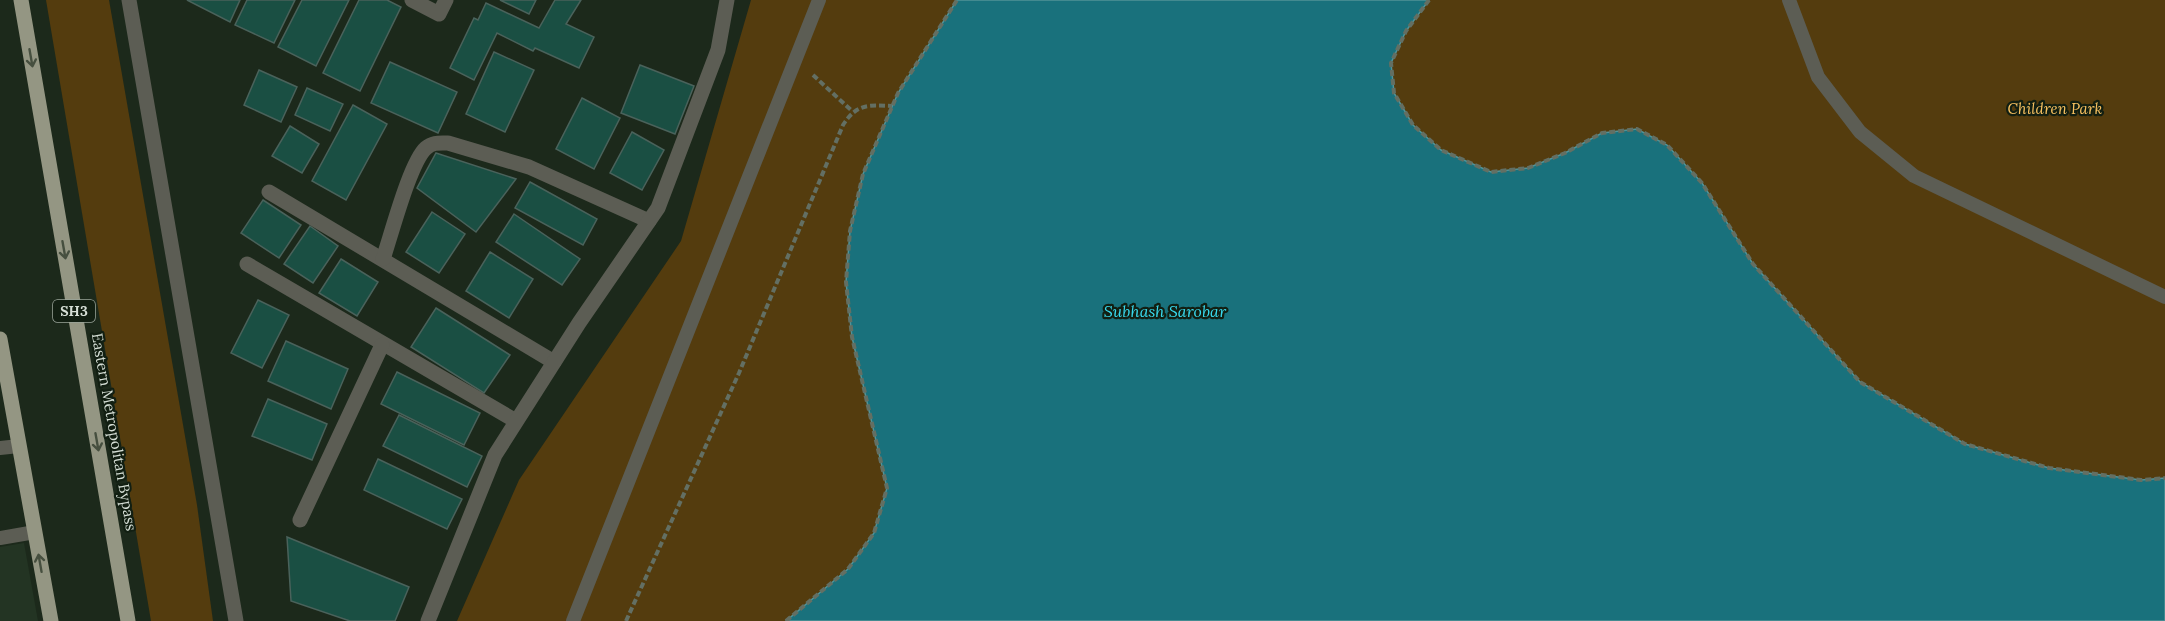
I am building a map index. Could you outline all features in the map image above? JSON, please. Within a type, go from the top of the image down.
[{"type":"main road","name":"Eastern Metropolitan Bypass","points":[[21,0],[128,621]]},
{"type":"main road","points":[[0,339],[51,621]]},
{"type":"street","points":[[129,0],[236,621]]},
{"type":"street","points":[[412,0],[439,14],[446,0]]},
{"type":"street","points":[[428,621],[495,455],[554,362],[658,208],[718,50],[728,0]]},
{"type":"street","points":[[383,260],[415,166],[424,149],[434,142],[448,143],[529,167],[649,221]]},
{"type":"street","points":[[269,192],[554,362]]},
{"type":"street","points":[[247,264],[382,345],[516,421]]},
{"type":"street","points":[[300,520],[382,345]]},
{"type":"lane","points":[[573,621],[819,0]]},
{"type":"lane","points":[[1789,0],[1818,77],[1860,132],[1905,169],[1914,176],[2165,297]]},
{"type":"lane","points":[[0,448],[19,446]]},
{"type":"lane","points":[[0,538],[35,532]]},
{"type":"path","points":[[786,621],[848,569],[874,533],[887,488],[852,337],[846,282],[850,231],[863,174],[892,106],[957,0]]},
{"type":"path","points":[[1429,0],[1406,31],[1391,63],[1394,93],[1413,125],[1441,150],[1491,172],[1528,168],[1565,153],[1602,133],[1637,129],[1667,146],[1702,183],[1753,264],[1860,382],[1965,444],[2049,468],[2141,480],[2165,478]]},
{"type":"path","points":[[796,59],[852,111]]},
{"type":"path","points":[[626,621],[739,373],[843,125],[852,111],[870,105],[892,106]]},
{"type":"shaded area","points":[[24,543],[38,621],[0,621],[0,547]]},
{"type":"green space","points":[[46,0],[109,0],[197,505],[213,621],[151,621]]},
{"type":"green space","name":"Subhash Sarobar","points":[[751,0],[2165,0],[2165,621],[457,621],[519,480],[681,241]]},
{"type":"water","name":"Subhash Sarobar","points":[[957,0],[1429,0],[1406,31],[1391,63],[1394,93],[1413,125],[1441,150],[1491,172],[1528,168],[1565,153],[1602,133],[1637,129],[1667,145],[1702,183],[1753,264],[1860,382],[1965,444],[2049,468],[2141,480],[2165,478],[2165,621],[786,621],[848,569],[874,533],[887,488],[852,337],[846,282],[850,231],[863,174],[898,93]]},
{"type":"building","points":[[187,0],[240,0],[230,22]]},
{"type":"building","points":[[247,0],[295,0],[274,43],[235,25]]},
{"type":"building","points":[[302,0],[349,0],[316,66],[278,47]]},
{"type":"building","points":[[359,0],[387,0],[401,7],[360,91],[323,73]]},
{"type":"building","points":[[500,0],[536,0],[529,14]]},
{"type":"building","points":[[555,0],[581,0],[566,24],[594,37],[579,68],[535,48],[533,51],[497,33],[474,80],[450,68],[474,18],[478,20],[486,3],[539,28]]},
{"type":"building","points":[[494,52],[534,70],[505,132],[466,114]]},
{"type":"building","points":[[390,62],[457,92],[438,133],[371,103]]},
{"type":"building","points":[[640,65],[694,86],[675,134],[621,113]]},
{"type":"building","points":[[259,70],[297,87],[281,122],[244,105]]},
{"type":"building","points":[[307,88],[343,104],[330,131],[295,115]]},
{"type":"building","points":[[582,98],[620,118],[594,169],[556,149]]},
{"type":"building","points":[[353,105],[387,124],[346,200],[312,181]]},
{"type":"building","points":[[290,126],[319,144],[302,173],[272,156]]},
{"type":"building","points":[[632,132],[664,150],[642,190],[610,173]]},
{"type":"building","points":[[436,153],[516,179],[476,232],[417,188]]},
{"type":"building","points":[[530,182],[597,219],[583,245],[515,208]]},
{"type":"building","points":[[263,200],[301,225],[279,258],[241,233]]},
{"type":"building","points":[[432,212],[465,234],[439,273],[406,252]]},
{"type":"building","points":[[514,214],[580,259],[562,285],[496,242]]},
{"type":"building","points":[[310,226],[338,246],[313,283],[284,264]]},
{"type":"building","points":[[490,252],[533,279],[509,318],[466,291]]},
{"type":"building","points":[[341,259],[378,282],[357,316],[319,293]]},
{"type":"building","points":[[258,300],[289,315],[262,368],[231,353]]},
{"type":"building","points":[[436,308],[510,355],[484,393],[411,347]]},
{"type":"building","points":[[286,341],[348,369],[331,409],[268,381]]},
{"type":"building","points":[[397,372],[480,413],[464,445],[381,404]]},
{"type":"building","points":[[268,399],[327,424],[312,460],[252,436]]},
{"type":"building","points":[[399,415],[482,456],[467,487],[383,446]]},
{"type":"building","points":[[378,459],[462,499],[447,529],[364,490]]},
{"type":"building","points":[[287,537],[409,587],[395,621],[350,621],[291,601]]},
{"type":"park label","name":"Children Park","points":[[2055,109]]}]
